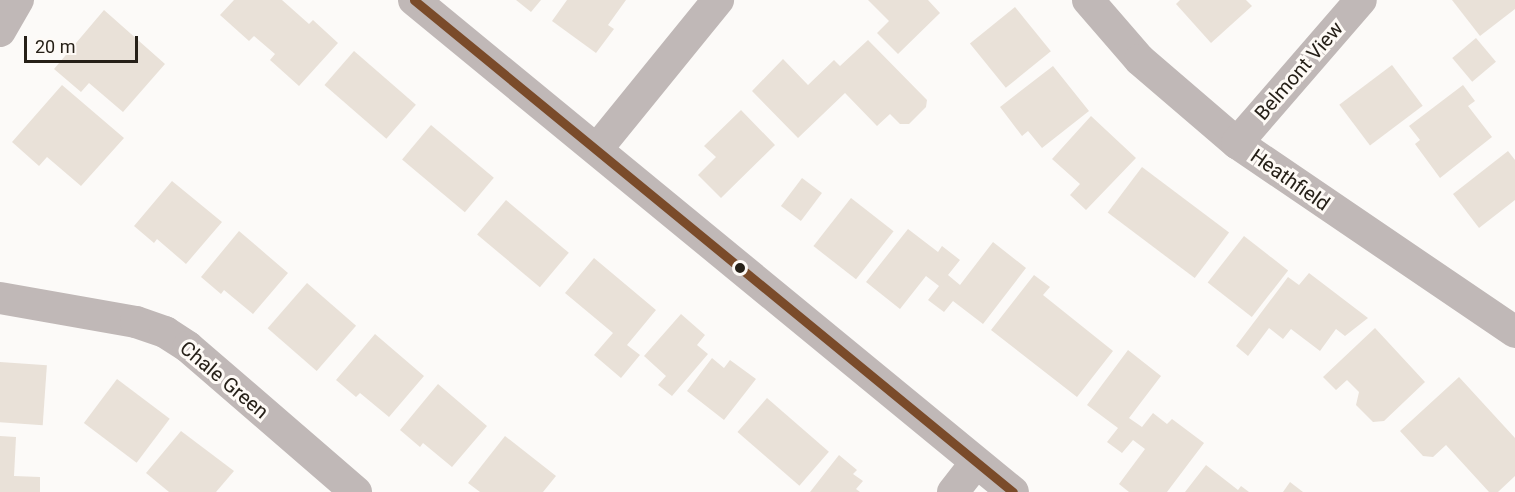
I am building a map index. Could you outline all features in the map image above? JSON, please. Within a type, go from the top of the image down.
[{"type":"street","points":[[0,31],[18,0]]},
{"type":"street","points":[[414,0],[1013,492]]},
{"type":"street","points":[[597,149],[718,0]]},
{"type":"street","name":"Heathfield","points":[[1088,0],[1140,60],[1237,143],[1515,332]]},
{"type":"street","name":"Belmont View","points":[[1237,143],[1361,0]]},
{"type":"street","name":"Chale Green","points":[[0,298],[136,322],[165,332],[188,347],[356,492]]},
{"type":"street","points":[[953,492],[976,463]]},
{"type":"building","points":[[234,0],[282,0],[309,24],[313,20],[338,43],[299,86],[270,60],[275,54],[254,36],[249,41],[220,15]]},
{"type":"building","points":[[516,0],[541,0],[531,12]]},
{"type":"building","points":[[567,0],[626,0],[608,25],[614,29],[596,53],[552,21]]},
{"type":"building","points":[[868,0],[928,0],[940,13],[898,54],[877,33],[889,21]]},
{"type":"building","points":[[1180,0],[1246,0],[1252,6],[1211,43],[1176,4]]},
{"type":"building","points":[[1452,0],[1515,0],[1515,9],[1480,36]]},
{"type":"building","points":[[1015,7],[1051,51],[1006,88],[970,44]]},
{"type":"building","points":[[104,10],[165,64],[123,112],[89,83],[81,92],[54,69]]},
{"type":"building","points":[[1476,38],[1496,62],[1472,82],[1452,58]]},
{"type":"building","points":[[868,40],[927,100],[926,107],[909,124],[900,124],[890,114],[877,126],[845,93],[798,138],[752,91],[783,59],[808,85],[834,60],[840,66]]},
{"type":"building","points":[[354,51],[416,105],[386,139],[324,85]]},
{"type":"building","points":[[1392,65],[1423,106],[1370,145],[1339,105]]},
{"type":"building","points":[[1053,66],[1089,111],[1042,148],[1028,131],[1022,136],[1000,107]]},
{"type":"building","points":[[62,85],[124,138],[81,186],[47,157],[39,166],[12,142]]},
{"type":"building","points":[[1463,85],[1475,101],[1468,106],[1492,137],[1440,178],[1415,144],[1420,140],[1409,126]]},
{"type":"building","points":[[741,110],[775,145],[721,198],[698,175],[716,157],[704,146]]},
{"type":"building","points":[[1091,116],[1136,158],[1086,210],[1070,195],[1080,184],[1052,159]]},
{"type":"building","points":[[431,125],[494,178],[465,212],[402,159]]},
{"type":"building","points":[[1508,151],[1515,160],[1515,200],[1479,228],[1453,194]]},
{"type":"building","points":[[1142,167],[1229,233],[1195,278],[1108,213]]},
{"type":"building","points":[[802,178],[822,193],[801,221],[781,206]]},
{"type":"building","points":[[172,181],[222,222],[186,264],[157,239],[154,243],[134,226]]},
{"type":"building","points":[[851,198],[894,231],[856,279],[813,246]]},
{"type":"building","points":[[506,200],[569,253],[540,287],[477,234]]},
{"type":"building","points":[[908,229],[938,252],[942,246],[960,260],[948,275],[960,285],[993,242],[1026,268],[983,324],[953,301],[944,312],[928,300],[939,286],[926,276],[900,309],[866,282]]},
{"type":"building","points":[[239,231],[288,273],[253,314],[224,290],[221,294],[201,277]]},
{"type":"building","points":[[1244,236],[1288,270],[1252,317],[1208,282]]},
{"type":"building","points":[[594,258],[656,310],[627,345],[640,355],[621,378],[594,355],[613,333],[565,293]]},
{"type":"building","points":[[1309,273],[1368,318],[1345,336],[1336,329],[1320,351],[1291,329],[1283,339],[1269,328],[1248,356],[1236,346],[1288,277],[1299,285]]},
{"type":"building","points":[[1034,275],[1050,287],[1043,295],[1113,351],[1077,397],[991,330]]},
{"type":"building","points":[[307,283],[356,326],[317,371],[268,328]]},
{"type":"building","points":[[681,314],[705,335],[697,345],[708,354],[672,396],[658,385],[666,376],[644,356]]},
{"type":"building","points":[[1375,328],[1425,382],[1384,421],[1373,422],[1356,405],[1359,392],[1347,380],[1336,390],[1323,377]]},
{"type":"building","points":[[375,334],[424,376],[389,417],[360,393],[356,397],[336,380]]},
{"type":"building","points":[[1128,350],[1161,376],[1129,418],[1142,427],[1153,413],[1167,424],[1172,419],[1204,443],[1167,492],[1129,492],[1119,484],[1145,449],[1133,440],[1122,453],[1107,442],[1118,428],[1087,405]]},
{"type":"building","points":[[712,358],[724,368],[730,360],[756,379],[724,420],[687,391]]},
{"type":"building","points":[[0,362],[47,365],[43,425],[0,422]]},
{"type":"building","points":[[1459,377],[1515,438],[1515,476],[1498,492],[1489,492],[1446,445],[1433,457],[1423,456],[1400,431]]},
{"type":"building","points":[[117,379],[170,419],[137,463],[84,423]]},
{"type":"building","points":[[438,384],[487,426],[452,467],[423,443],[420,447],[400,430]]},
{"type":"building","points":[[767,398],[829,452],[799,486],[737,432]]},
{"type":"building","points":[[181,431],[234,471],[216,492],[169,492],[146,473]]},
{"type":"building","points":[[0,436],[16,437],[14,476],[40,477],[40,492],[0,492]]},
{"type":"building","points":[[505,436],[556,476],[543,492],[480,492],[468,483]]},
{"type":"building","points":[[839,455],[857,470],[853,474],[863,481],[856,489],[860,492],[810,492]]},
{"type":"building","points":[[1206,465],[1238,490],[1241,486],[1249,492],[1185,492]]},
{"type":"building","points":[[1290,482],[1303,492],[1283,492]]},
{"type":"transit line","points":[[414,0],[1013,492]]}]
